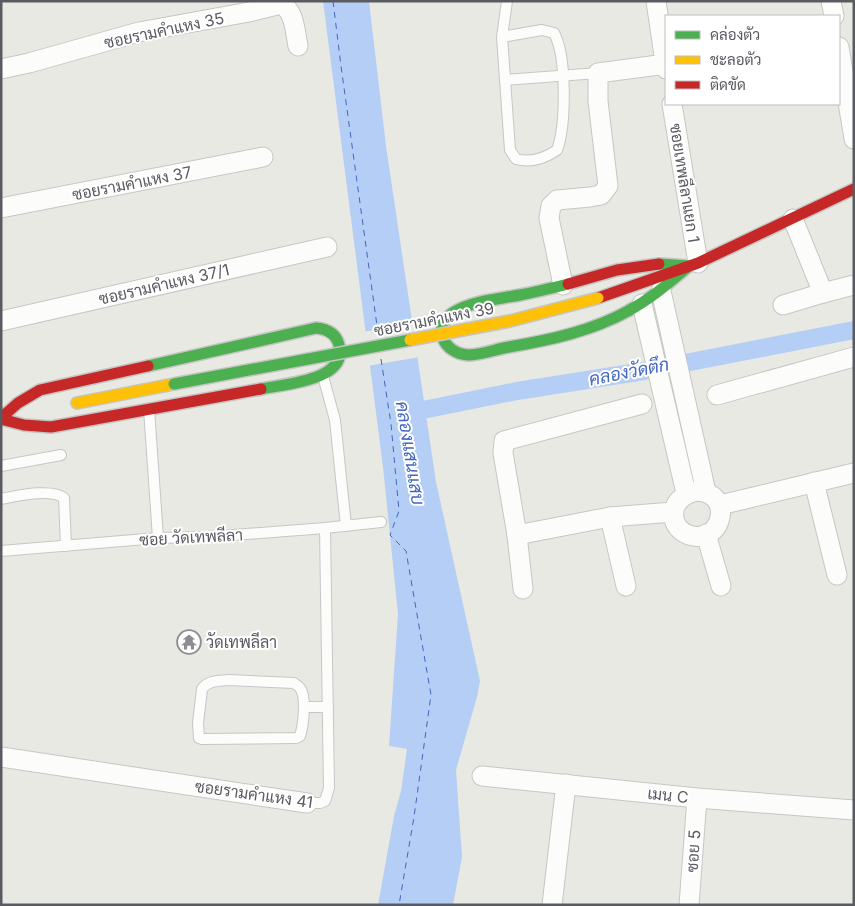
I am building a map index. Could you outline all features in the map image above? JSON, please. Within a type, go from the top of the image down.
[{"type":"street","points":[[656,1],[665,60]]},
{"type":"street","points":[[831,1],[834,15]]},
{"type":"street","name":"ซอยรามคำแหง 35","points":[[1,69],[139,32],[249,12],[281,4],[291,14],[298,46]]},
{"type":"street","points":[[840,53],[854,139]]},
{"type":"street","points":[[562,285],[549,218],[551,206],[557,200],[601,195],[608,186],[598,101],[598,73],[665,66]]},
{"type":"street","name":"ซอยเทพลีลาแยก 1","points":[[672,105],[694,265]]},
{"type":"street","name":"ซอยรามคำแหง 37","points":[[1,208],[264,157]]},
{"type":"street","name":"ซอยรามคำแหง 39","points":[[68,405],[510,321],[598,298],[694,265],[854,189]]},
{"type":"street","points":[[793,219],[823,293]]},
{"type":"street","name":"ซอยรามคำแหง 37/1","points":[[1,321],[327,247]]},
{"type":"street","points":[[643,265],[694,265],[642,304],[597,326],[546,340],[474,354],[454,352],[447,347],[443,339],[441,330],[443,322],[449,315],[470,305],[643,265]]},
{"type":"street","points":[[783,305],[854,285]]},
{"type":"street","points":[[661,290],[706,492]]},
{"type":"street","points":[[642,304],[686,493]]},
{"type":"street","points":[[316,328],[328,329],[337,338],[340,351],[330,371],[323,375],[290,384],[51,426],[24,425],[1,418],[18,403],[40,390],[316,328]]},
{"type":"street","points":[[717,395],[854,357]]},
{"type":"street","points":[[662,394],[684,390]]},
{"type":"street","points":[[524,588],[502,447],[504,441],[642,404]]},
{"type":"street","points":[[1,418],[30,413]]},
{"type":"street","points":[[720,505],[854,473]]},
{"type":"street","points":[[814,482],[837,575]]},
{"type":"street","points":[[706,492],[715,497],[720,505],[721,517],[714,530],[698,536],[686,534],[680,528],[675,521],[675,505],[686,493],[706,492]]},
{"type":"street","points":[[517,535],[610,518],[674,512]]},
{"type":"street","points":[[610,518],[626,586]]},
{"type":"street","points":[[706,534],[721,586]]},
{"type":"street","name":"ซอยรามคำแหง 41","points":[[1,757],[307,803]]},
{"type":"street","name":"เมน C","points":[[482,776],[697,798],[854,810]]},
{"type":"street","points":[[552,905],[566,784]]},
{"type":"street","name":"ซอย 5","points":[[689,905],[697,798]]},
{"type":"lane","points":[[502,37],[542,30],[554,34],[558,41],[563,76],[564,121],[557,150],[547,157],[525,161],[516,159],[510,150],[502,37],[508,1]]},
{"type":"lane","points":[[505,80],[598,73]]},
{"type":"lane","points":[[323,375],[335,420],[346,526]]},
{"type":"lane","points":[[149,409],[158,538]]},
{"type":"lane","points":[[1,466],[61,455]]},
{"type":"lane","points":[[1,499],[33,494],[60,494],[64,498],[66,546]]},
{"type":"lane","name":"ซอย วัดเทพลีลา","points":[[1,551],[158,538],[207,537],[325,528],[381,522]]},
{"type":"lane","name":"ซอยรามคำแหง 41","points":[[307,803],[325,801],[329,788],[325,528]]},
{"type":"lane","points":[[228,680],[294,683],[302,691],[304,707],[301,734],[296,738],[202,739],[198,735],[202,689],[205,684],[212,682],[228,680]]},
{"type":"lane","points":[[304,707],[328,707]]},
{"type":"water","name":"คลองแสนแสบ","points":[[323,1],[369,1],[386,146],[436,482],[480,681],[456,770],[462,857],[453,905],[378,905],[394,816],[401,791],[407,749],[389,746],[398,614],[383,467]]},
{"type":"pier","points":[[415,323],[420,357],[367,366],[363,332]]},
{"type":"waterway","name":"คลองวัดตึก","points":[[403,414],[517,391],[644,371],[854,330]]},
{"type":"ferry route","points":[[333,1],[378,333]]},
{"type":"ferry route","points":[[381,359],[391,424],[399,511],[390,535],[406,551],[431,695],[414,817],[399,905]]},
{"type":"traffic: fast","points":[[568,284],[461,308],[447,318],[443,324],[443,338],[452,350],[473,355],[555,338],[600,324],[645,301],[689,266],[659,264]]},
{"type":"traffic: fast","points":[[148,366],[316,328],[324,329],[336,337],[339,345],[339,357],[334,366],[324,373],[312,379],[261,389]]},
{"type":"traffic: fast","points":[[174,384],[410,340]]},
{"type":"traffic: slow","points":[[410,340],[510,321],[598,298]]},
{"type":"traffic: slow","points":[[77,403],[174,384]]},
{"type":"traffic: jam","points":[[598,298],[698,263],[854,189]]},
{"type":"traffic: jam","points":[[568,284],[617,270],[659,264]]},
{"type":"traffic: jam","points":[[1,418],[18,403],[40,390],[148,366]]},
{"type":"traffic: jam","points":[[1,419],[24,425],[51,427],[261,389]]},
{"type":"place","name":"วัดเทพลีลา","points":[[189,642]]}]
